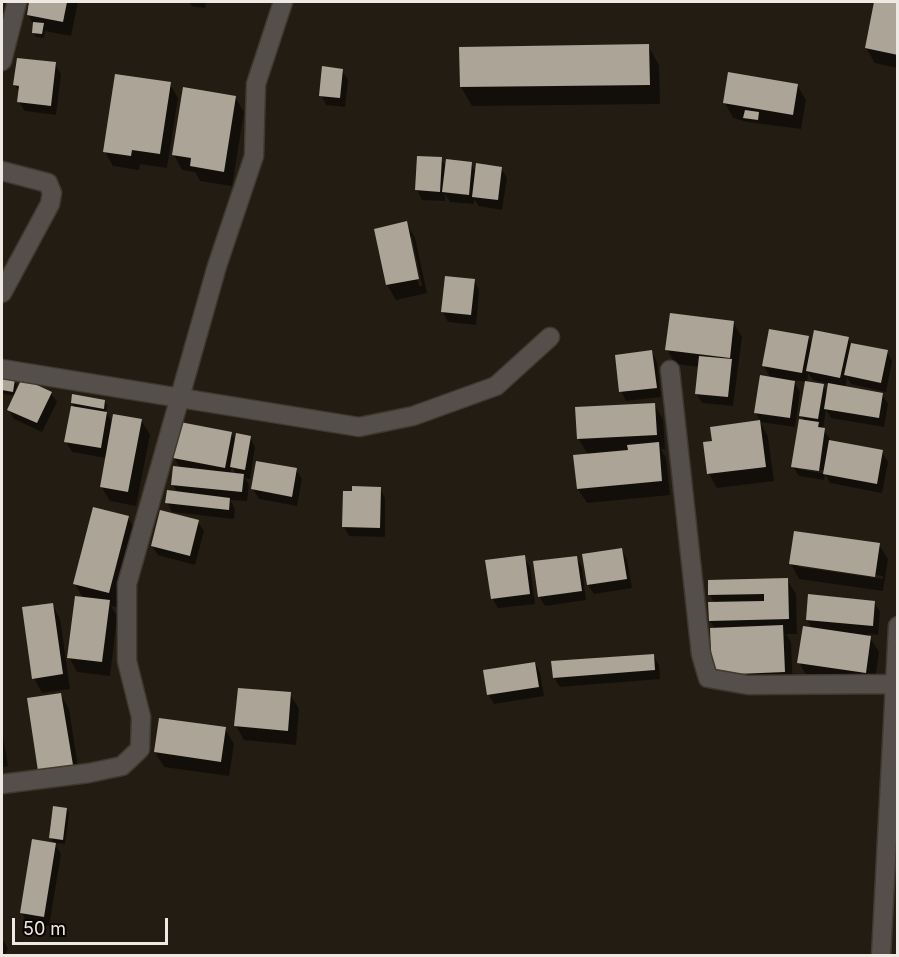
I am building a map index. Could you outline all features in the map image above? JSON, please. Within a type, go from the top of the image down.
[{"type":"street","points":[[2,61],[17,2]]},
{"type":"street","points":[[2,784],[89,773],[122,766],[140,749],[141,717],[127,661],[127,584],[217,266],[254,156],[256,84],[283,2]]},
{"type":"street","points":[[2,171],[48,183],[52,193],[50,204],[2,293]]},
{"type":"street","points":[[2,369],[358,427],[413,416],[496,386],[550,337]]},
{"type":"street","points":[[670,370],[701,654],[708,678],[748,685],[895,684]]},
{"type":"street","points":[[881,956],[897,626]]},
{"type":"building","points":[[29,2],[67,2],[63,22],[27,15]]},
{"type":"building","points":[[874,2],[898,2],[898,55],[865,48]]},
{"type":"building","points":[[33,22],[44,23],[42,34],[32,33]]},
{"type":"building","points":[[649,44],[650,85],[460,87],[459,47]]},
{"type":"building","points":[[17,58],[56,62],[51,106],[17,102],[19,86],[13,85]]},
{"type":"building","points":[[322,66],[343,69],[340,98],[319,96]]},
{"type":"building","points":[[728,72],[798,84],[793,115],[723,103]]},
{"type":"building","points":[[115,74],[171,82],[160,154],[132,150],[131,156],[103,152]]},
{"type":"building","points":[[183,87],[236,96],[224,172],[190,166],[191,158],[172,155]]},
{"type":"building","points":[[745,110],[759,112],[758,120],[743,118]]},
{"type":"building","points":[[417,156],[442,157],[440,192],[415,190]]},
{"type":"building","points":[[446,159],[472,162],[469,195],[442,192]]},
{"type":"building","points":[[476,163],[502,167],[498,200],[472,197]]},
{"type":"building","points":[[407,221],[419,279],[386,285],[374,229]]},
{"type":"building","points":[[445,276],[475,279],[471,315],[441,312]]},
{"type":"building","points":[[670,313],[734,321],[730,358],[665,350]]},
{"type":"building","points":[[769,329],[809,336],[802,373],[762,366]]},
{"type":"building","points":[[814,330],[849,337],[840,378],[806,371]]},
{"type":"building","points":[[851,343],[888,350],[881,383],[844,375]]},
{"type":"building","points":[[652,350],[657,388],[619,392],[615,355]]},
{"type":"building","points":[[699,356],[732,359],[728,397],[695,394]]},
{"type":"building","points":[[760,375],[795,381],[790,418],[754,413]]},
{"type":"building","points":[[2,377],[15,379],[13,392],[2,390]]},
{"type":"building","points":[[22,378],[52,392],[37,423],[7,410]]},
{"type":"building","points":[[805,381],[824,384],[818,419],[799,416]]},
{"type":"building","points":[[828,383],[883,393],[879,418],[824,409]]},
{"type":"building","points":[[72,394],[105,400],[104,409],[71,403]]},
{"type":"building","points":[[655,403],[657,435],[577,439],[575,407]]},
{"type":"building","points":[[71,406],[107,412],[101,448],[64,442]]},
{"type":"building","points":[[113,414],[142,419],[128,492],[100,487]]},
{"type":"building","points":[[799,419],[819,422],[818,427],[825,428],[819,471],[791,467]]},
{"type":"building","points":[[760,420],[766,467],[707,474],[703,442],[712,441],[710,427]]},
{"type":"building","points":[[180,422],[232,432],[225,468],[173,458]]},
{"type":"building","points":[[236,433],[251,436],[245,470],[230,467]]},
{"type":"building","points":[[829,440],[883,450],[877,484],[823,474]]},
{"type":"building","points":[[659,442],[662,481],[577,489],[573,455],[628,450],[627,445]]},
{"type":"building","points":[[256,461],[297,468],[292,497],[251,489]]},
{"type":"building","points":[[173,466],[244,474],[242,492],[171,485]]},
{"type":"building","points":[[352,486],[381,487],[380,528],[342,527],[343,491],[352,491]]},
{"type":"building","points":[[167,490],[230,498],[229,510],[165,503]]},
{"type":"building","points":[[93,507],[129,516],[109,593],[73,584]]},
{"type":"building","points":[[160,510],[199,520],[190,556],[151,546]]},
{"type":"building","points":[[794,531],[880,543],[875,577],[789,564]]},
{"type":"building","points":[[622,548],[627,579],[587,585],[582,554]]},
{"type":"building","points":[[525,555],[530,594],[491,599],[485,560]]},
{"type":"building","points":[[577,556],[582,591],[538,597],[533,561]]},
{"type":"building","points":[[788,578],[789,619],[709,621],[708,602],[764,601],[764,594],[708,595],[708,580]]},
{"type":"building","points":[[808,594],[875,601],[873,626],[806,620]]},
{"type":"building","points":[[75,596],[110,600],[102,662],[67,658]]},
{"type":"building","points":[[53,603],[63,674],[32,679],[22,607]]},
{"type":"building","points":[[783,625],[785,672],[712,675],[710,628]]},
{"type":"building","points":[[803,626],[871,636],[866,673],[797,663]]},
{"type":"building","points":[[654,654],[655,670],[553,678],[551,661]]},
{"type":"building","points":[[535,662],[539,687],[487,695],[483,670]]},
{"type":"building","points":[[238,688],[291,692],[288,731],[234,726]]},
{"type":"building","points":[[61,693],[73,765],[38,771],[27,698]]},
{"type":"building","points":[[159,718],[226,727],[221,762],[154,752]]},
{"type":"building","points":[[53,806],[67,808],[63,840],[49,838]]},
{"type":"building","points":[[32,839],[56,843],[44,917],[20,913]]}]
